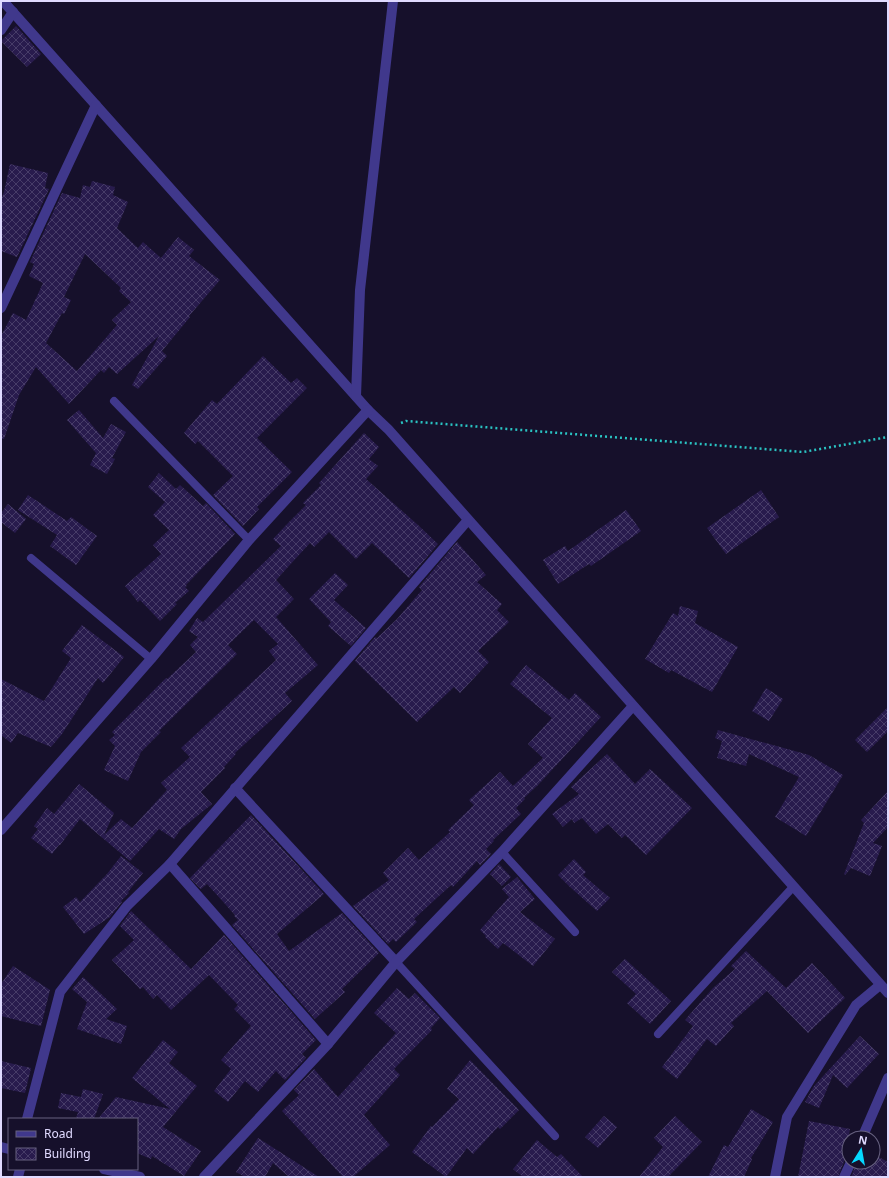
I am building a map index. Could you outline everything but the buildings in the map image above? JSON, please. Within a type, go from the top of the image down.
[{"type":"street","points":[[3,1],[368,410],[388,429],[888,993]]},
{"type":"street","points":[[356,396],[360,290],[393,1]]},
{"type":"street","points":[[1,30],[13,12]]},
{"type":"street","points":[[1,308],[96,105]]},
{"type":"street","points":[[1,830],[151,659],[249,540],[368,410]]},
{"type":"street","points":[[27,1118],[60,992],[127,906],[170,864],[468,520]]},
{"type":"street","points":[[204,1177],[328,1044],[396,962],[502,852],[633,706]]},
{"type":"street","points":[[235,788],[396,962]]},
{"type":"street","points":[[170,864],[328,1044]]},
{"type":"street","points":[[775,1177],[787,1117],[856,1004],[880,985]]},
{"type":"street","points":[[865,1130],[888,1078]]},
{"type":"street","points":[[108,1170],[140,1177]]},
{"type":"lane","points":[[114,401],[249,540]]},
{"type":"lane","points":[[31,558],[151,659]]},
{"type":"lane","points":[[502,852],[575,932]]},
{"type":"lane","points":[[658,1034],[793,887]]},
{"type":"lane","points":[[396,962],[555,1136]]},
{"type":"path","points":[[388,429],[406,421],[803,452],[888,437]]}]
